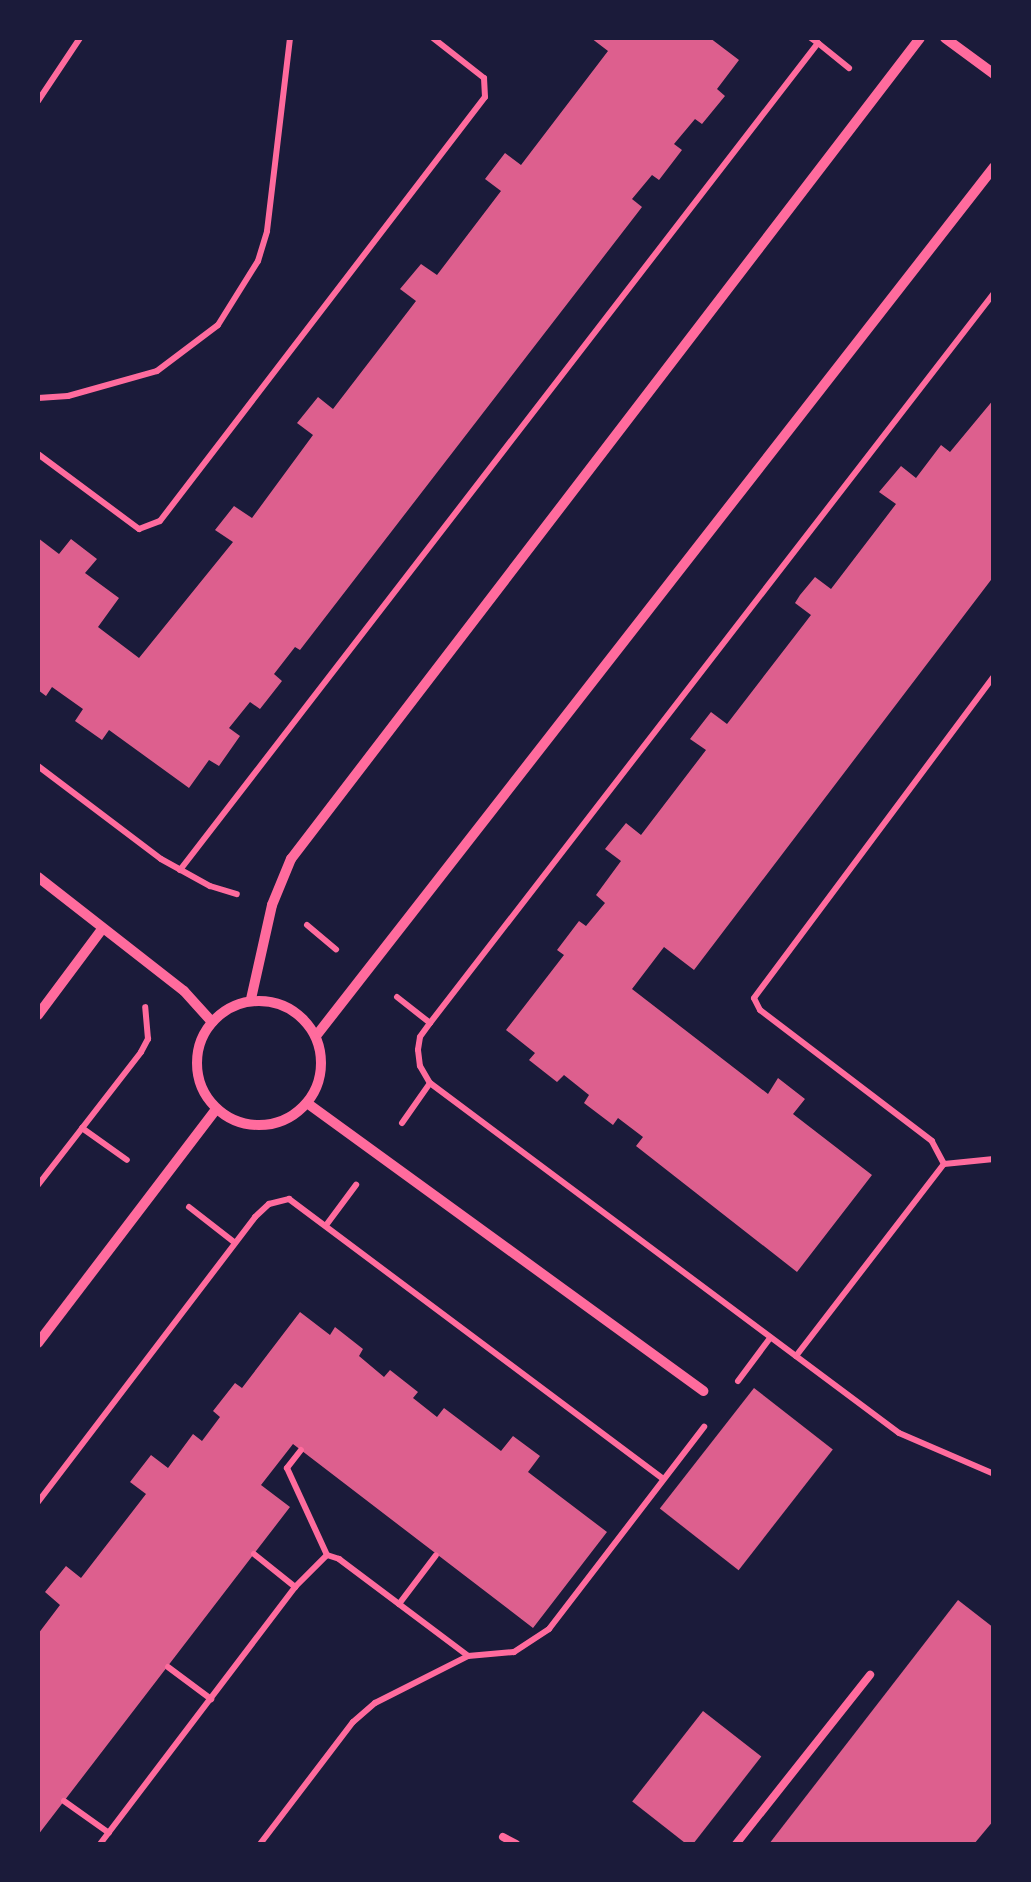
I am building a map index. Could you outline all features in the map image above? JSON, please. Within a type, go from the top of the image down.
[{"type":"street","points":[[252,999],[272,905],[291,860],[920,38]]},
{"type":"street","points":[[945,38],[994,74]]},
{"type":"street","points":[[316,1036],[994,166]]},
{"type":"street","points":[[38,878],[184,991],[212,1022]]},
{"type":"street","points":[[38,1015],[102,930]]},
{"type":"street","points":[[252,999],[278,1002],[301,1015],[316,1036],[320,1071],[307,1104],[288,1118],[267,1125],[242,1124],[216,1109],[204,1095],[196,1072],[197,1047],[212,1022],[227,1008],[252,999]]},
{"type":"street","points":[[307,1104],[704,1391]]},
{"type":"street","points":[[38,1343],[216,1109]]},
{"type":"lane","points":[[736,1844],[870,1675]]},
{"type":"lane","points":[[503,1837],[516,1844]]},
{"type":"path","points":[[38,101],[80,38]]},
{"type":"path","points":[[38,398],[68,396],[157,371],[188,352],[226,314],[258,261],[267,231],[290,38]]},
{"type":"path","points":[[38,454],[139,530],[160,521],[484,97],[488,87],[484,78],[433,38]]},
{"type":"path","points":[[180,870],[818,44],[810,38]]},
{"type":"path","points":[[994,294],[420,1037],[420,1066],[430,1083],[899,1433],[994,1474]]},
{"type":"path","points":[[944,1164],[932,1142],[760,1010],[754,998],[994,676]]},
{"type":"path","points":[[38,1185],[141,1052],[149,1030],[143,1014],[161,975]]},
{"type":"path","points":[[796,1356],[944,1164],[994,1159]]},
{"type":"path","points":[[38,1502],[255,1217],[269,1204],[288,1199],[663,1479],[549,1629],[514,1652],[468,1656],[409,1684],[353,1722],[260,1844]]},
{"type":"path","points":[[301,1450],[288,1468],[326,1556]]},
{"type":"path","points":[[254,1554],[296,1587]]},
{"type":"path","points":[[399,1604],[436,1555]]},
{"type":"path","points":[[100,1844],[296,1587],[326,1556]]},
{"type":"path","points":[[326,1556],[338,1559],[468,1656]]},
{"type":"path","points":[[168,1667],[211,1699]]},
{"type":"path","points":[[64,1801],[109,1834]]},
{"type":"building","points":[[591,38],[710,38],[739,60],[717,89],[725,96],[702,124],[695,119],[674,144],[682,150],[659,180],[652,175],[632,199],[642,207],[300,650],[295,647],[274,674],[282,681],[260,709],[250,702],[229,728],[240,736],[219,766],[209,760],[189,788],[109,730],[102,740],[75,721],[83,709],[52,687],[46,696],[38,690],[38,538],[59,554],[71,539],[97,559],[85,573],[119,598],[98,627],[139,658],[233,542],[215,530],[234,506],[252,518],[313,435],[297,423],[318,397],[333,409],[416,301],[400,289],[421,264],[437,275],[501,191],[485,179],[505,153],[521,165],[608,51]]},
{"type":"building","points":[[994,399],[994,576],[694,970],[664,947],[632,989],[768,1094],[778,1078],[805,1099],[793,1114],[872,1175],[797,1272],[636,1146],[643,1137],[618,1118],[613,1125],[584,1103],[589,1095],[564,1075],[557,1082],[529,1060],[535,1053],[506,1030],[564,955],[557,950],[579,921],[586,926],[605,903],[596,895],[621,861],[605,849],[626,823],[641,835],[706,750],[690,739],[711,712],[727,724],[811,615],[795,603],[815,577],[831,589],[896,504],[879,492],[901,466],[916,478],[941,445],[950,452]]},
{"type":"building","points":[[300,1312],[330,1335],[335,1327],[363,1349],[359,1356],[384,1377],[390,1370],[418,1392],[413,1398],[437,1417],[444,1408],[501,1451],[513,1436],[540,1456],[528,1472],[607,1532],[533,1628],[293,1444],[261,1485],[290,1507],[38,1835],[38,1634],[60,1605],[45,1592],[66,1566],[81,1578],[146,1494],[130,1482],[151,1455],[168,1468],[193,1434],[202,1441],[220,1417],[213,1411],[235,1383],[242,1388]]},
{"type":"building","points":[[754,1388],[833,1450],[739,1570],[660,1509]]},
{"type":"building","points":[[958,1600],[994,1628],[994,1820],[974,1844],[769,1844]]},
{"type":"building","points":[[703,1711],[761,1757],[693,1844],[686,1844],[632,1802]]}]
